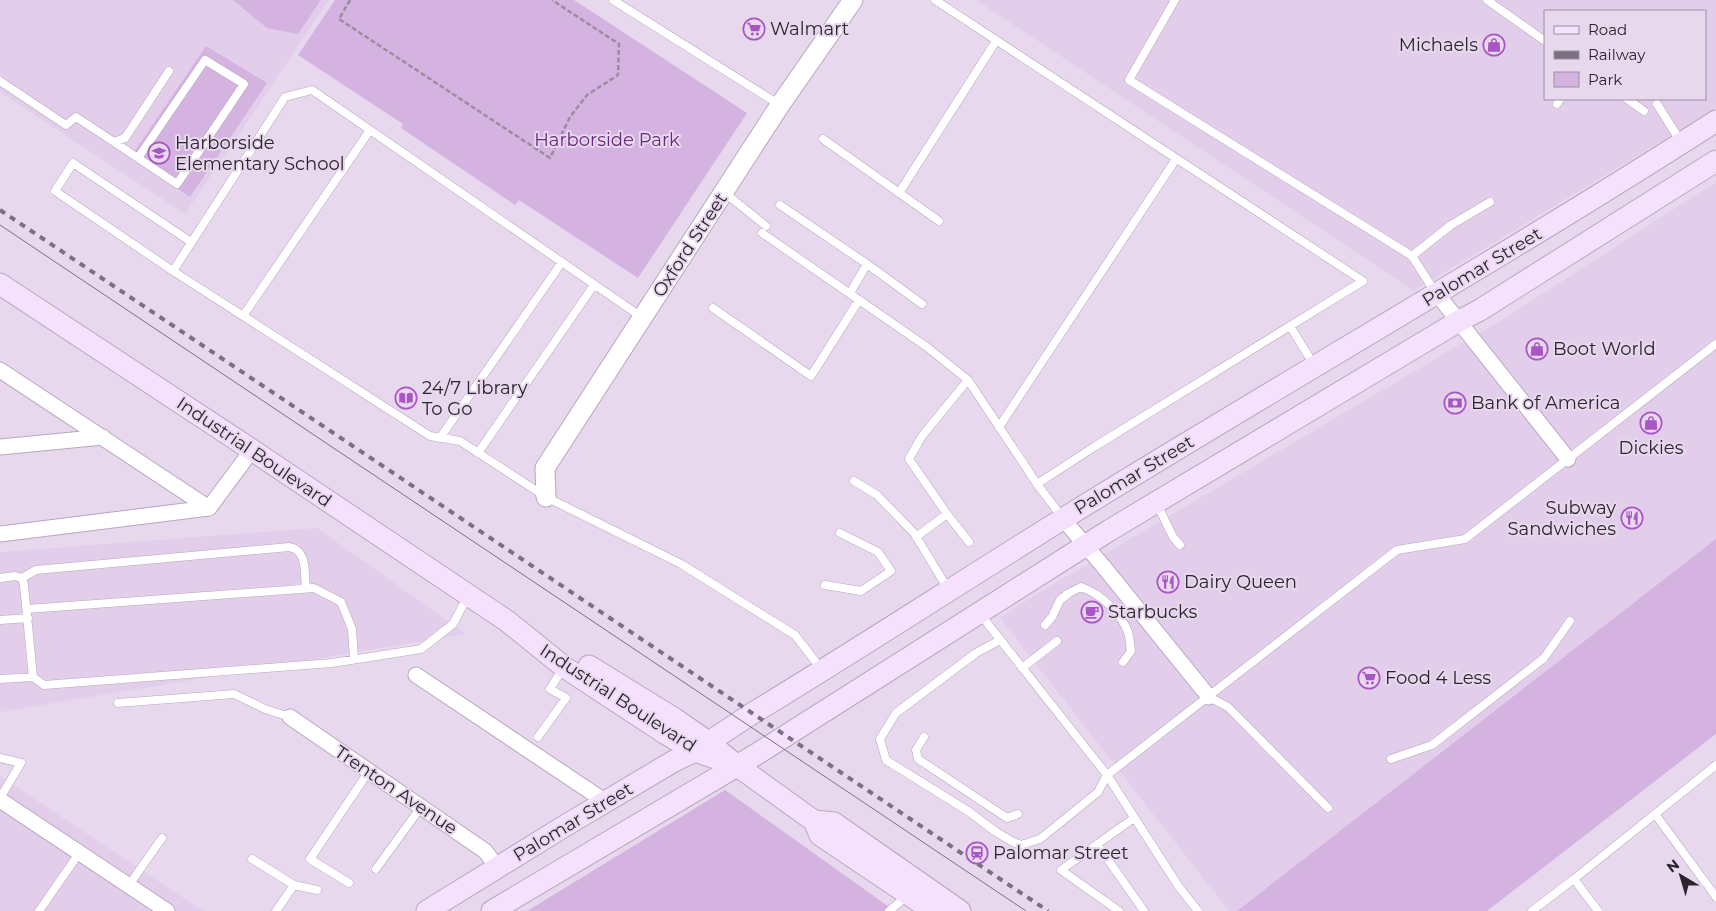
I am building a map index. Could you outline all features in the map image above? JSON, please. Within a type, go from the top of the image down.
[{"type":"main road","name":"Palomar Street","points":[[426,911],[674,761],[701,747],[1063,519],[1437,294],[1716,121]]},
{"type":"main road","name":"Palomar Street","points":[[492,911],[757,754],[1156,502],[1480,310],[1716,161]]},
{"type":"main road","name":"Industrial Boulevard","points":[[0,284],[469,596],[507,620],[557,646],[675,719],[701,747]]},
{"type":"main road","name":"Industrial Boulevard","points":[[507,620],[564,667],[701,747],[736,765],[814,821],[820,834],[933,911]]},
{"type":"main road","name":"Industrial Boulevard","points":[[814,821],[834,823],[960,911]]},
{"type":"street","name":"Oxford Street","points":[[546,497],[545,468],[780,105],[853,0]]},
{"type":"street","points":[[1437,294],[1568,459]]},
{"type":"street","points":[[0,370],[209,508]]},
{"type":"street","points":[[0,447],[103,437]]},
{"type":"street","points":[[0,534],[209,508],[252,450]]},
{"type":"street","points":[[1063,519],[1209,697]]},
{"type":"street","points":[[416,675],[606,802]]},
{"type":"street","name":"Trenton Avenue","points":[[290,717],[485,851],[497,868]]},
{"type":"street","points":[[0,799],[167,911]]},
{"type":"lane","points":[[613,0],[780,105]]},
{"type":"lane","points":[[934,0],[1363,281],[1094,447],[1038,484]]},
{"type":"lane","points":[[1175,0],[1129,80],[1412,256],[1437,294]]},
{"type":"lane","points":[[1487,0],[1544,40]]},
{"type":"lane","points":[[899,192],[996,40]]},
{"type":"lane","points":[[0,81],[66,125],[76,118],[177,184],[244,84],[205,60],[138,158]]},
{"type":"lane","points":[[114,142],[125,138],[168,71]]},
{"type":"lane","points":[[173,271],[285,97],[312,90],[643,318]]},
{"type":"lane","points":[[1628,100],[1644,111]]},
{"type":"lane","points":[[1656,104],[1682,143]]},
{"type":"lane","points":[[243,316],[370,130]]},
{"type":"lane","points":[[823,139],[939,221]]},
{"type":"lane","points":[[999,428],[1176,159]]},
{"type":"lane","points":[[191,242],[73,163],[55,191],[173,271],[430,436],[460,441],[546,497],[681,564],[796,635],[822,670]]},
{"type":"lane","points":[[724,192],[764,230],[850,294],[927,347],[968,380],[1063,519]]},
{"type":"lane","points":[[1412,256],[1451,225],[1490,202]]},
{"type":"lane","points":[[780,205],[922,304]]},
{"type":"lane","points":[[440,438],[562,262]]},
{"type":"lane","points":[[850,294],[867,264]]},
{"type":"lane","points":[[478,453],[594,285]]},
{"type":"lane","points":[[713,308],[811,376],[859,300]]},
{"type":"lane","points":[[1290,326],[1316,367]]},
{"type":"lane","points":[[1000,640],[976,653],[896,713],[880,740],[886,760],[968,811],[996,832],[1022,845],[1040,839],[1098,792],[1107,775],[1397,550],[1465,538],[1716,344]]},
{"type":"lane","points":[[968,380],[922,436],[909,459],[969,542]]},
{"type":"lane","points":[[854,481],[877,495],[916,537],[950,590]]},
{"type":"lane","points":[[1156,502],[1173,537],[1180,545]]},
{"type":"lane","points":[[916,537],[947,514]]},
{"type":"lane","points":[[825,585],[861,590],[891,571],[878,552],[840,533]]},
{"type":"lane","points":[[0,578],[15,576],[22,578],[36,570],[289,547],[296,548],[300,552],[304,562],[306,588]]},
{"type":"lane","points":[[22,578],[27,609],[33,677]]},
{"type":"lane","points":[[1045,626],[1052,617],[1060,600],[1069,593],[1081,587],[1092,591],[1106,601],[1119,616],[1128,633],[1131,651],[1123,662]]},
{"type":"lane","points":[[27,609],[314,588],[341,602],[352,629],[354,659]]},
{"type":"lane","points":[[0,680],[33,677],[44,685],[322,663],[421,649],[453,624],[469,596]]},
{"type":"lane","points":[[979,613],[1107,775],[1179,887],[1198,911]]},
{"type":"lane","points":[[0,620],[28,618]]},
{"type":"lane","points":[[1391,759],[1432,745],[1544,658],[1570,621]]},
{"type":"lane","points":[[1022,668],[1057,641]]},
{"type":"lane","points":[[538,737],[566,698],[550,689],[564,667]]},
{"type":"lane","points":[[118,703],[234,694],[265,709],[290,717]]},
{"type":"lane","points":[[1209,697],[1228,707],[1328,808]]},
{"type":"lane","points":[[924,737],[916,750],[918,759],[1007,818],[1018,814]]},
{"type":"lane","points":[[0,758],[21,763],[0,799]]},
{"type":"lane","points":[[1532,911],[1716,766]]},
{"type":"lane","points":[[349,883],[310,859],[369,771]]},
{"type":"lane","points":[[376,869],[421,807]]},
{"type":"lane","points":[[1655,814],[1716,897]]},
{"type":"lane","points":[[1119,911],[1061,870],[1134,818]]},
{"type":"lane","points":[[129,885],[162,838]]},
{"type":"lane","points":[[1098,844],[1144,911]]},
{"type":"lane","points":[[39,911],[80,852]]},
{"type":"lane","points":[[252,859],[294,885],[317,890]]},
{"type":"lane","points":[[1574,879],[1598,911]]},
{"type":"lane","points":[[276,911],[294,885]]},
{"type":"lane","points":[[889,911],[908,895]]},
{"type":"path","points":[[350,0],[339,19],[550,158],[570,117],[587,95],[618,75],[619,44],[552,0]]},
{"type":"shaded area","name":"Harborside Elementary School","points":[[0,0],[329,0],[185,214],[0,92]]},
{"type":"shaded area","points":[[976,0],[1716,0],[1716,108],[1414,291]]},
{"type":"shaded area","points":[[1716,182],[1716,539],[1237,911],[1229,911],[1000,618],[1037,594],[1505,318]]},
{"type":"shaded area","points":[[317,528],[466,634],[0,712],[0,552]]},
{"type":"shaded area","points":[[0,776],[203,911],[0,911]]},
{"type":"green space","points":[[233,0],[321,0],[298,34],[267,28]]},
{"type":"green space","name":"Harborside Park","points":[[335,0],[574,0],[747,113],[638,278],[519,200],[515,205],[401,128],[403,124],[298,55]]},
{"type":"green space","points":[[206,46],[267,83],[190,197],[130,158]]},
{"type":"green space","points":[[1716,539],[1716,734],[1487,911],[1237,911]]},
{"type":"green space","points":[[725,790],[892,909],[889,911],[527,911]]},
{"type":"tram line","points":[[0,225],[1026,911]]},
{"type":"railway","points":[[0,210],[1048,911]]},
{"type":"place","name":"Walmart","points":[[754,29]]},
{"type":"place","name":"Michaels","points":[[1494,45]]},
{"type":"place","name":"Harborside Elementary School","points":[[159,153]]},
{"type":"place","name":"Boot World","points":[[1537,349]]},
{"type":"place","name":"24/7 Library To Go","points":[[406,398]]},
{"type":"place","name":"Bank of America","points":[[1455,403]]},
{"type":"place","name":"Dickies","points":[[1651,423]]},
{"type":"place","name":"Subway Sandwiches","points":[[1632,518]]},
{"type":"place","name":"Dairy Queen","points":[[1168,582]]},
{"type":"place","name":"Starbucks","points":[[1092,612]]},
{"type":"place","name":"Food 4 Less","points":[[1369,678]]},
{"type":"place","name":"Palomar Street","points":[[977,853]]}]
